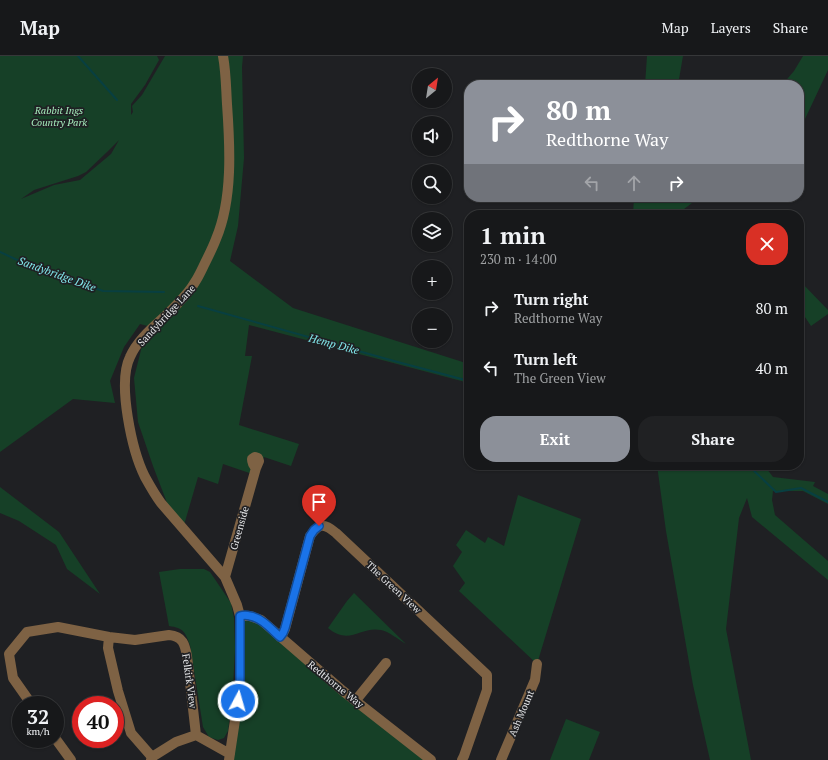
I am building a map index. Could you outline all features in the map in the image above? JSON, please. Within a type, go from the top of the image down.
[{"type":"street","name":"Sandybridge Lane","points":[[223,56],[229,127],[230,167],[223,219],[195,283],[166,316],[152,328],[138,344],[130,357],[125,374],[125,386],[129,420],[136,453],[145,476],[161,503],[225,577],[237,605],[240,616],[240,687],[229,757]]},
{"type":"street","name":"Greenside","points":[[225,577],[256,468]]},
{"type":"street","name":"The Green View","points":[[280,637],[285,628],[310,536],[319,526],[329,527],[487,675],[487,690],[462,760]]},
{"type":"street","name":"Redthorne Way","points":[[240,616],[250,616],[256,618],[269,627],[356,700],[431,760]]},
{"type":"street","points":[[26,696],[14,678],[9,654],[27,632],[58,627],[109,637],[108,648],[118,691],[131,733],[151,759],[176,742],[196,734],[229,757]]},
{"type":"street","name":"Felkirk View","points":[[109,637],[135,640],[169,635],[180,638],[185,645],[188,656],[196,734]]},
{"type":"street","points":[[356,700],[386,663]]},
{"type":"street","name":"Ash Mount","points":[[501,760],[535,680],[537,664]]},
{"type":"street","points":[[62,748],[71,760]]},
{"type":"green space","name":"Rabbit Ings Country Park","points":[[0,56],[157,56],[159,60],[145,85],[131,104],[131,115],[133,112],[132,106],[142,95],[165,56],[243,56],[244,158],[238,226],[230,261],[293,308],[412,346],[412,348],[419,348],[464,362],[464,382],[249,325],[245,356],[252,356],[239,425],[299,444],[291,466],[264,457],[258,476],[223,464],[218,484],[198,477],[184,525],[169,508],[138,422],[134,378],[142,346],[159,329],[140,324],[124,347],[110,381],[115,403],[73,399],[0,452]],"holes":[[[119,140],[111,154],[80,180],[54,185],[21,199],[34,190],[86,172]]]},
{"type":"green space","points":[[647,56],[683,56],[679,80],[645,80]]},
{"type":"green space","points":[[803,56],[828,56],[828,70],[804,120],[804,80],[786,80]]},
{"type":"green space","points":[[634,202],[693,202],[683,210],[633,210]]},
{"type":"green space","points":[[804,285],[828,310],[828,314],[811,326],[804,316]]},
{"type":"green space","points":[[658,470],[768,470],[773,477],[815,482],[813,486],[828,494],[828,504],[803,491],[773,491],[772,500],[775,515],[828,561],[828,580],[752,517],[747,498],[739,518],[726,629],[751,760],[710,760],[693,685],[666,531]]},
{"type":"green space","points":[[0,487],[59,532],[100,594],[67,569],[56,545],[19,521],[0,513]]},
{"type":"green space","points":[[518,495],[581,519],[537,664],[459,591],[465,583],[453,566],[462,552],[456,545],[466,530],[485,543],[488,537],[504,546]]},
{"type":"green space","points":[[180,569],[204,569],[210,572],[231,603],[234,618],[235,648],[233,689],[228,731],[224,738],[218,740],[209,737],[203,727],[190,645],[187,637],[181,629],[169,626],[159,572]]},
{"type":"green space","points":[[354,593],[406,644],[381,630],[343,635],[328,628]]},
{"type":"green space","points":[[240,616],[250,616],[431,760],[229,760],[240,687]]},
{"type":"green space","points":[[566,719],[600,732],[589,760],[550,760]]},
{"type":"waterway","points":[[78,56],[117,100]]},
{"type":"waterway","name":"Sandybridge Dike","points":[[0,252],[26,264],[103,291],[164,292]]},
{"type":"waterway","name":"Hemp Dike","points":[[198,306],[464,380]]},
{"type":"waterway","name":"Hemp Dike","points":[[753,470],[776,492],[801,488],[828,502]]},
{"type":"route","points":[[238,701],[241,652],[240,616],[250,616],[261,620],[280,637],[285,628],[310,536],[319,526]]}]
